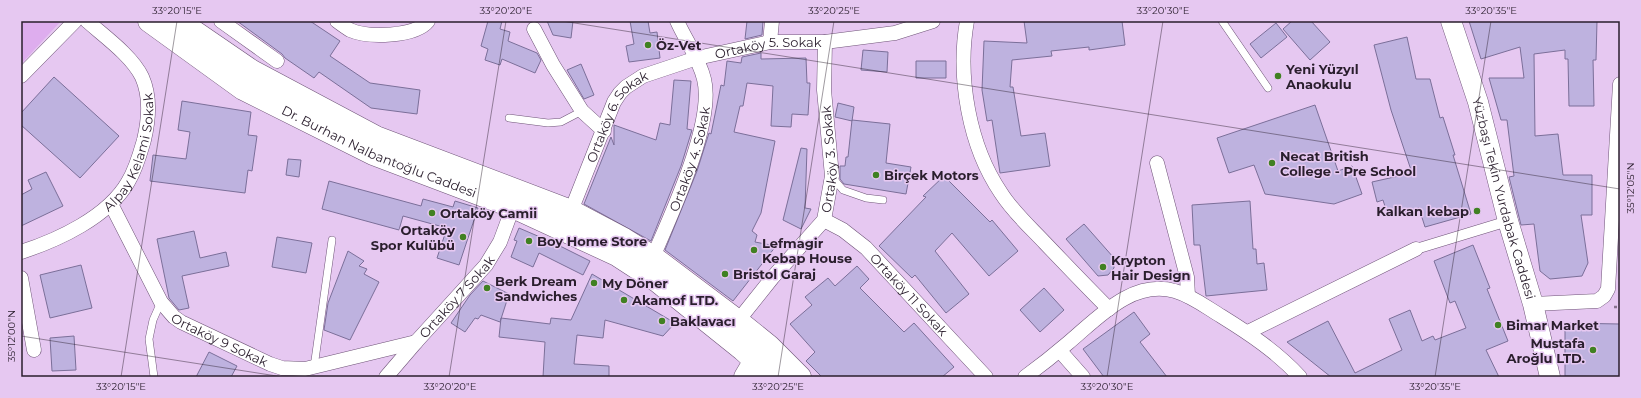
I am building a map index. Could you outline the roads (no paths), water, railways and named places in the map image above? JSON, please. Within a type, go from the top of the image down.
[{"type":"main road","name":"Dr. Burhan Nalbantoğlu Caddesi","points":[[149,21],[243,89],[373,154],[513,208],[617,255],[731,328]]},
{"type":"main road","name":"Dr. Burhan Nalbantoğlu Caddesi","points":[[180,21],[252,71],[376,137],[571,211],[653,257],[731,328]]},
{"type":"main road","name":"Yüzbaşı Tekin Yurdabak Caddesi","points":[[1452,21],[1478,102],[1508,221],[1534,304],[1550,377]]},
{"type":"main road","points":[[731,328],[756,361],[781,374]]},
{"type":"street","points":[[21,76],[75,21]]},
{"type":"street","name":"Alpay Kelami Sokak","points":[[21,252],[39,246],[73,230],[111,204],[129,182],[138,163],[148,120],[148,96],[141,76],[134,66],[87,21]]},
{"type":"street","points":[[221,21],[277,62]]},
{"type":"street","points":[[337,21],[350,30],[372,35],[403,33],[423,26],[428,21]]},
{"type":"street","name":"Ortaköy 4. Sokak","points":[[653,257],[684,184],[701,131],[706,103],[705,80],[697,58],[677,21]]},
{"type":"street","points":[[770,42],[772,21]]},
{"type":"street","name":"Ortaköy 5. Sokak","points":[[697,58],[770,42],[825,42],[894,27],[933,21]]},
{"type":"street","points":[[967,21],[963,55],[968,114],[987,170],[1001,193],[1018,215],[1109,309]]},
{"type":"street","points":[[534,29],[553,65],[582,111],[604,131]]},
{"type":"street","name":"Ortaköy 3. Sokak","points":[[731,328],[824,220],[832,176],[824,90],[825,42]]},
{"type":"street","name":"Ortaköy 6. Sokak","points":[[571,211],[604,131],[614,102],[620,93],[626,87],[643,76],[697,58]]},
{"type":"street","points":[[1534,304],[1597,301],[1604,296],[1608,289],[1620,84]]},
{"type":"street","points":[[1157,163],[1187,277],[1188,296]]},
{"type":"street","name":"Ortaköy 9 Sokak","points":[[111,204],[161,302],[174,317],[181,322],[270,364],[282,368],[294,369],[314,367],[416,342]]},
{"type":"street","name":"Ortaköy 7 Sokak","points":[[386,377],[486,265],[500,242],[513,208]]},
{"type":"street","name":"Ortaköy 11 Sokak","points":[[824,220],[843,230],[866,248],[986,377]]},
{"type":"street","points":[[1248,332],[1416,249],[1508,221]]},
{"type":"street","points":[[21,278],[34,350]]},
{"type":"street","points":[[1025,377],[1060,351],[1109,309],[1127,297],[1147,290],[1170,290],[1188,296],[1248,332],[1276,353],[1300,377]]},
{"type":"street","points":[[1060,351],[1083,377]]},
{"type":"lane","points":[[1222,21],[1268,88]]},
{"type":"lane","points":[[509,118],[548,123],[561,122],[582,111]]},
{"type":"lane","points":[[832,176],[843,190],[866,198],[884,200]]},
{"type":"lane","points":[[314,367],[332,240]]},
{"type":"lane","points":[[154,377],[149,339],[153,320],[161,302]]},
{"type":"place","name":"Öz-Vet","points":[[648,45]]},
{"type":"place","name":"Yeni Yüzyıl Anaokulu","points":[[1278,76]]},
{"type":"place","name":"Necat British College - Pre School","points":[[1272,163]]},
{"type":"place","name":"Birçek Motors","points":[[876,175]]},
{"type":"place","name":"Kalkan kebap","points":[[1477,211]]},
{"type":"place","name":"Ortaköy Camii","points":[[432,213]]},
{"type":"place","name":"Ortaköy Spor Kulübü","points":[[463,237]]},
{"type":"place","name":"Boy Home Store","points":[[529,241]]},
{"type":"place","name":"Lefmagir Kebap House","points":[[754,250]]},
{"type":"place","name":"Krypton Hair Design","points":[[1103,267]]},
{"type":"place","name":"Bristol Garaj","points":[[725,274]]},
{"type":"place","name":"My Döner","points":[[594,283]]},
{"type":"place","name":"Berk Dream Sandwiches","points":[[487,288]]},
{"type":"place","name":"Akamof LTD.","points":[[624,300]]},
{"type":"place","name":"Baklavacı","points":[[662,321]]},
{"type":"place","name":"Bimar Market","points":[[1498,325]]},
{"type":"place","name":"Mustafa Aroğlu LTD.","points":[[1593,350]]}]
